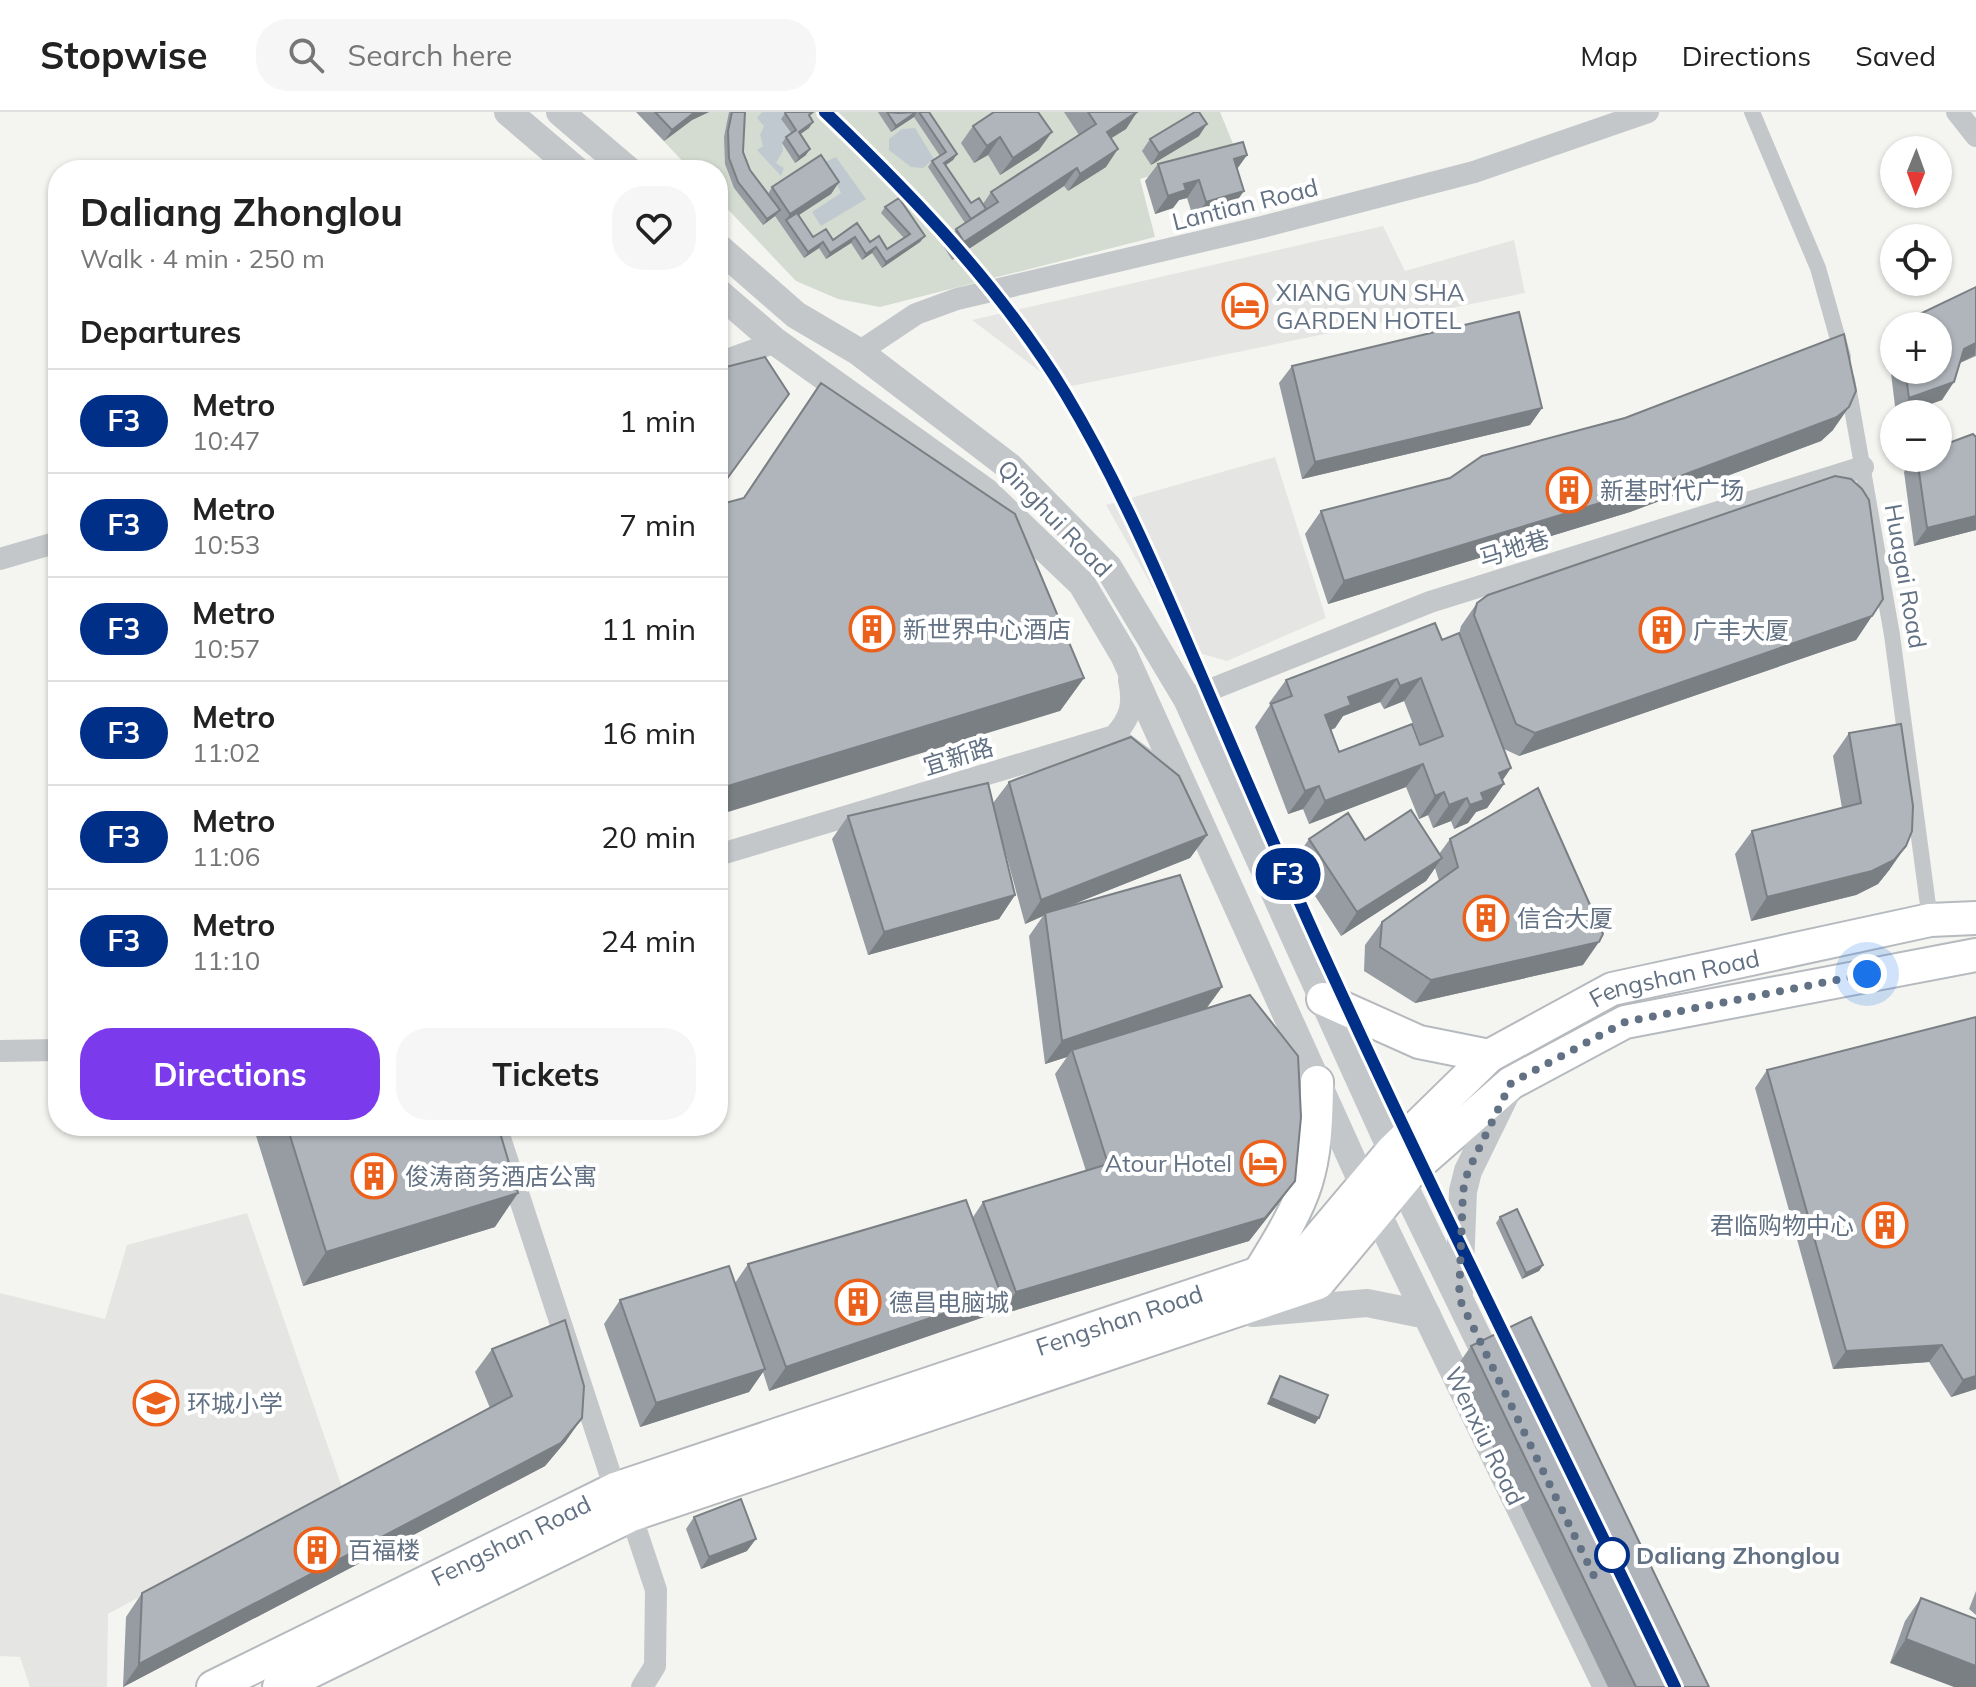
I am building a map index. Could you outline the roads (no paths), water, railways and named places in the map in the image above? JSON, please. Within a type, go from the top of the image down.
[{"type":"main road","name":"Fengshan Road","points":[[279,1687],[623,1502],[1318,1283],[1370,1198],[1392,1151],[1489,1056],[1612,989],[1930,920],[1976,918]]},
{"type":"main road","name":"Fengshan Road","points":[[213,1687],[623,1502],[1301,1259],[1370,1198],[1402,1182],[1511,1083],[1625,1022],[1976,955]]},
{"type":"main road","points":[[1323,999],[1419,1042],[1489,1056]]},
{"type":"main road","points":[[1259,1273],[1294,1216],[1308,1185],[1316,1134],[1317,1082]]},
{"type":"street","points":[[508,112],[564,160]]},
{"type":"street","points":[[560,112],[616,160]]},
{"type":"street","name":"Lantian Road","points":[[859,352],[916,314],[957,299],[1262,227],[1474,172],[1648,112]]},
{"type":"street","name":"Huagai Road","points":[[1752,112],[1818,268],[1841,345],[1892,635],[1930,920]]},
{"type":"street","points":[[1957,112],[1976,136]]},
{"type":"street","name":"Qinghui Road","points":[[728,256],[796,315],[859,352],[1010,467],[1108,567],[1187,699],[1392,1151]]},
{"type":"street","name":"Qinghui Road","points":[[728,301],[776,342],[986,492],[1082,584],[1124,655],[1370,1198]]},
{"type":"street","points":[[728,359],[776,342]]},
{"type":"street","name":"马地巷","points":[[1187,699],[1430,602],[1863,467]]},
{"type":"street","points":[[0,559],[48,545]]},
{"type":"street","points":[[1124,655],[1133,699],[1128,722],[1114,736],[1145,758],[1192,805]]},
{"type":"street","name":"宜新路","points":[[728,852],[1114,736]]},
{"type":"street","points":[[0,1051],[48,1050]]},
{"type":"street","points":[[1459,1298],[1463,1191],[1468,1171],[1511,1083]]},
{"type":"street","points":[[499,1136],[623,1502],[656,1590],[655,1666],[642,1687]]},
{"type":"street","name":"Wenxiu Road","points":[[1392,1151],[1402,1182],[1506,1395]]},
{"type":"street","name":"Wenxiu Road","points":[[1370,1198],[1607,1687]]},
{"type":"street","points":[[1224,1315],[1367,1303],[1427,1315]]},
{"type":"metro line","name":"F3","points":[[825,112],[895,180],[958,249],[1019,325],[1065,393],[1093,443],[1143,541],[1377,1071],[1675,1687]]},
{"type":"place","name":"XIANG YUN SHA GARDEN HOTEL","points":[[1245,306]]},
{"type":"place","name":"新基时代广场","points":[[1569,490]]},
{"type":"place","name":"新世界中心酒店","points":[[872,629]]},
{"type":"place","name":"广丰大厦","points":[[1662,630]]},
{"type":"place","name":"信合大厦","points":[[1486,918]]},
{"type":"place","name":"Atour Hotel","points":[[1263,1163]]},
{"type":"place","name":"俊涛商务酒店公寓","points":[[374,1176]]},
{"type":"place","name":"君临购物中心","points":[[1885,1225]]},
{"type":"place","name":"德昌电脑城","points":[[858,1302]]},
{"type":"place","name":"环城小学","points":[[156,1403]]},
{"type":"place","name":"百福楼","points":[[317,1550]]},
{"type":"place","name":"Daliang Zhonglou","points":[[1612,1555]]}]
